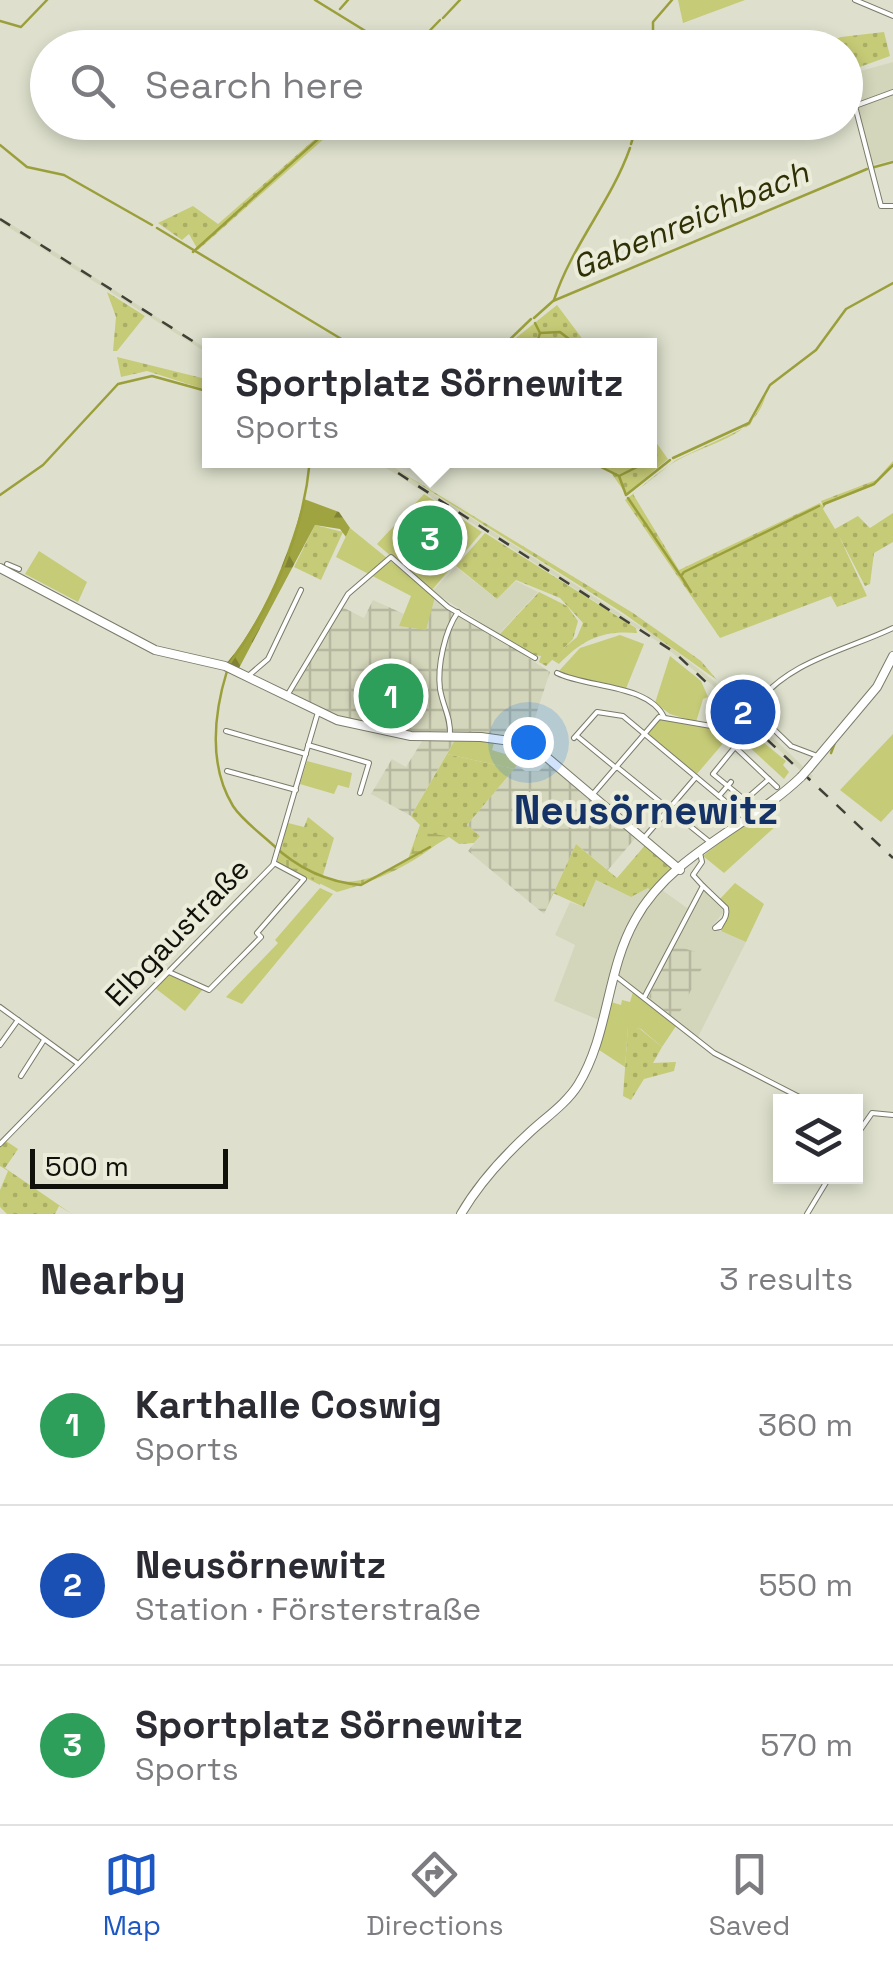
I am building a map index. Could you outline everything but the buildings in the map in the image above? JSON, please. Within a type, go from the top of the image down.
[{"type":"street","points":[[855,0],[893,16]]},
{"type":"street","points":[[863,103],[893,92]]},
{"type":"street","points":[[863,137],[881,206],[893,206]]},
{"type":"street","points":[[286,698],[348,594],[391,557],[456,610],[535,658]]},
{"type":"street","points":[[10,568],[155,650],[228,668],[348,724],[412,736],[531,744],[680,870]]},
{"type":"street","points":[[247,677],[268,658],[301,590]]},
{"type":"street","points":[[450,736],[450,711],[440,683],[447,632],[456,610]]},
{"type":"street","points":[[820,757],[791,746],[757,714],[756,705],[776,683],[893,628]]},
{"type":"street","points":[[724,920],[725,906],[692,876],[701,855],[711,842],[744,817],[773,802],[810,768],[844,721],[877,687],[893,656]]},
{"type":"street","points":[[557,673],[637,696],[660,709],[664,716]]},
{"type":"street","name":"Elbgaustraße","points":[[0,1144],[274,864],[318,712]]},
{"type":"street","points":[[711,842],[575,737],[596,712],[623,716],[744,817]]},
{"type":"street","points":[[593,794],[664,716]]},
{"type":"street","points":[[664,716],[718,725]]},
{"type":"street","points":[[226,732],[306,754]]},
{"type":"street","points":[[308,745],[370,763],[360,793]]},
{"type":"street","points":[[768,779],[745,800],[713,774],[735,747],[777,787]]},
{"type":"street","points":[[227,771],[296,790]]},
{"type":"street","points":[[644,838],[696,777]]},
{"type":"street","points":[[719,796],[729,784]]},
{"type":"street","points":[[461,1214],[501,1160],[578,1085],[594,1048],[613,975],[637,916],[680,870],[701,855]]},
{"type":"street","points":[[169,972],[209,990],[262,937],[258,933],[304,878],[274,864]]},
{"type":"street","points":[[644,996],[703,886]]},
{"type":"street","points":[[613,975],[714,1053],[793,1094]]},
{"type":"street","points":[[0,1007],[79,1064]]},
{"type":"street","points":[[0,1046],[18,1020]]},
{"type":"street","points":[[20,1076],[44,1040]]},
{"type":"street","points":[[863,1121],[872,1113],[893,1114]]},
{"type":"street","points":[[806,1214],[825,1184]]},
{"type":"shaded area","points":[[893,62],[893,160],[869,166],[863,140],[863,70]]},
{"type":"shaded area","points":[[0,217],[202,346],[202,350],[0,222]]},
{"type":"shaded area","points":[[386,468],[394,468],[663,641],[714,681],[813,776],[810,780],[712,685],[660,643]]},
{"type":"shaded area","points":[[456,567],[497,599],[516,581],[538,592],[499,634],[432,591]]},
{"type":"shaded area","points":[[435,597],[550,672],[528,739],[413,733],[338,717],[289,696],[342,607],[364,618],[373,600],[404,614],[400,625],[428,615]]},
{"type":"shaded area","points":[[424,738],[456,738],[411,816],[371,794],[392,759],[406,767]]},
{"type":"shaded area","points":[[549,761],[638,835],[608,870],[576,844],[544,914],[468,851],[480,836],[467,825],[517,765],[525,771],[539,771]]},
{"type":"shaded area","points":[[596,880],[631,897],[648,888],[656,896],[662,890],[687,908],[704,891],[724,911],[712,927],[746,942],[697,1039],[614,971],[599,1020],[554,1001],[575,945],[555,935],[570,902],[584,907]]},
{"type":"shaded area","points":[[671,944],[708,956],[676,1020],[649,997]]},
{"type":"green space","points":[[678,0],[745,0],[683,23]]},
{"type":"green space","points":[[884,32],[890,56],[863,66],[863,34]]},
{"type":"green space","points":[[314,140],[323,140],[198,250],[189,234],[182,240],[158,223],[193,206],[218,224]]},
{"type":"green space","points":[[107,292],[145,316],[117,351],[113,351],[116,317]]},
{"type":"green space","points":[[557,305],[582,338],[516,338]]},
{"type":"green space","points":[[117,357],[202,378],[202,388],[147,371],[121,377]]},
{"type":"green space","points":[[743,428],[731,436],[668,466],[676,460]]},
{"type":"green space","points":[[657,444],[668,459],[626,494],[604,468],[657,468]]},
{"type":"green space","points":[[893,461],[893,467],[873,486],[826,504],[823,509],[835,529],[858,516],[870,528],[893,513],[893,542],[874,553],[870,584],[865,586],[839,536],[867,596],[837,607],[831,596],[720,638],[625,500],[633,494],[679,570],[820,503],[823,507],[821,501],[876,480]]},
{"type":"green space","points":[[394,468],[633,613],[701,661],[717,680],[623,613]]},
{"type":"green space","points":[[424,494],[482,532],[431,591],[377,544]]},
{"type":"green space","points":[[304,499],[339,512],[350,528],[346,537],[340,529],[315,525],[238,670],[226,664],[274,586]]},
{"type":"green space","points":[[315,525],[343,532],[321,580],[294,567]]},
{"type":"green space","points":[[350,528],[435,597],[426,630],[399,626],[411,596],[336,557]]},
{"type":"green space","points":[[485,533],[636,628],[637,633],[604,635],[585,642],[559,664],[551,659],[577,637],[583,623],[560,598],[516,580],[497,599],[456,566]]},
{"type":"green space","points":[[39,551],[87,582],[78,602],[25,574]]},
{"type":"green space","points":[[539,592],[567,606],[578,621],[573,639],[546,666],[539,662],[541,656],[527,654],[499,635]]},
{"type":"green space","points":[[620,635],[644,644],[625,691],[558,672],[580,648]]},
{"type":"green space","points":[[670,656],[701,681],[708,697],[703,699],[696,722],[670,714],[655,703]]},
{"type":"green space","points":[[662,718],[701,727],[724,726],[731,734],[696,775],[647,734]]},
{"type":"green space","points":[[740,726],[750,735],[756,729],[766,739],[763,742],[786,761],[783,765],[789,772],[784,779],[734,733]]},
{"type":"green space","points":[[893,734],[893,809],[881,822],[840,790]]},
{"type":"green space","points":[[456,738],[495,740],[492,750],[522,759],[514,769],[447,754]]},
{"type":"green space","points":[[447,754],[514,769],[467,825],[480,836],[474,843],[459,844],[449,837],[407,862],[420,825],[411,816]]},
{"type":"green space","points":[[307,761],[352,773],[349,788],[338,785],[334,794],[300,784]]},
{"type":"green space","points":[[766,812],[777,825],[724,873],[703,856],[752,817]]},
{"type":"green space","points":[[308,817],[334,838],[320,885],[277,863],[288,823],[304,827]]},
{"type":"green space","points":[[419,832],[446,836],[395,870],[337,892],[279,863],[283,853],[315,875],[345,882],[361,880],[410,857]]},
{"type":"green space","points":[[647,843],[673,870],[653,893],[648,888],[631,897],[596,880],[584,907],[553,893],[576,844],[617,878]]},
{"type":"green space","points":[[735,883],[764,904],[746,942],[721,931],[729,909],[720,899]]},
{"type":"green space","points":[[320,888],[333,894],[242,1004],[226,997],[278,943],[275,940]]},
{"type":"green space","points":[[169,975],[203,989],[185,1011],[155,988]]},
{"type":"green space","points":[[633,992],[676,1026],[662,1047],[641,1029],[628,1027],[625,1067],[596,1048],[608,1001],[621,1005],[622,1000],[630,1002]]},
{"type":"green space","points":[[628,1026],[640,1029],[662,1047],[653,1063],[676,1062],[674,1071],[644,1079],[631,1100],[623,1096]]},
{"type":"green space","points":[[6,1141],[18,1149],[5,1168],[72,1214],[59,1206],[55,1214],[7,1214],[0,1207],[0,1190],[8,1171],[0,1166],[0,1145]]},
{"type":"waterway","points":[[0,21],[21,27],[47,0]]},
{"type":"waterway","points":[[315,0],[364,30]]},
{"type":"waterway","points":[[340,9],[348,0]]},
{"type":"waterway","points":[[443,18],[460,0]]},
{"type":"waterway","points":[[653,30],[653,22],[672,0]]},
{"type":"waterway","points":[[430,30],[440,20]]},
{"type":"waterway","points":[[193,252],[317,140]]},
{"type":"waterway","points":[[631,144],[632,140]]},
{"type":"waterway","name":"Gabenreichbach","points":[[0,145],[27,167],[64,175],[152,225]]},
{"type":"waterway","points":[[554,300],[630,148]]},
{"type":"waterway","name":"Gabenreichbach","points":[[871,168],[893,162]]},
{"type":"waterway","name":"Gabenreichbach","points":[[534,318],[553,301],[867,169]]},
{"type":"waterway","name":"Gabenreichbach","points":[[157,228],[340,338]]},
{"type":"waterway","points":[[673,458],[749,423],[770,385],[816,350],[846,309],[893,283]]},
{"type":"waterway","name":"Gabenreichbach","points":[[511,338],[531,319]]},
{"type":"waterway","points":[[535,323],[538,338]]},
{"type":"waterway","points":[[540,333],[560,332],[568,338]]},
{"type":"waterway","points":[[0,495],[43,465],[118,384],[152,376],[202,390]]},
{"type":"waterway","points":[[603,468],[619,476],[626,495],[670,460]]},
{"type":"waterway","points":[[824,504],[874,484],[893,465]]},
{"type":"waterway","points":[[230,663],[260,617],[284,567],[301,515],[309,468]]},
{"type":"waterway","points":[[619,476],[635,468]]},
{"type":"waterway","points":[[628,498],[680,575]]},
{"type":"waterway","points":[[691,592],[681,576],[684,572],[819,506]]},
{"type":"waterway","points":[[227,671],[217,721],[220,774],[237,811],[282,853],[324,877],[361,885],[430,847]]},
{"type":"waterway","points":[[831,753],[836,740]]},
{"type":"railway","points":[[0,219],[202,347]]},
{"type":"railway","points":[[390,468],[674,652],[893,858]]},
{"type":"place","name":"Sportplatz Sörnewitz","points":[[430,538]]},
{"type":"place","name":"Karthalle Coswig","points":[[391,696]]},
{"type":"place","name":"Neusörnewitz","points":[[743,712]]},
{"type":"district","name":"Neusörnewitz","points":[[646,810]]}]
